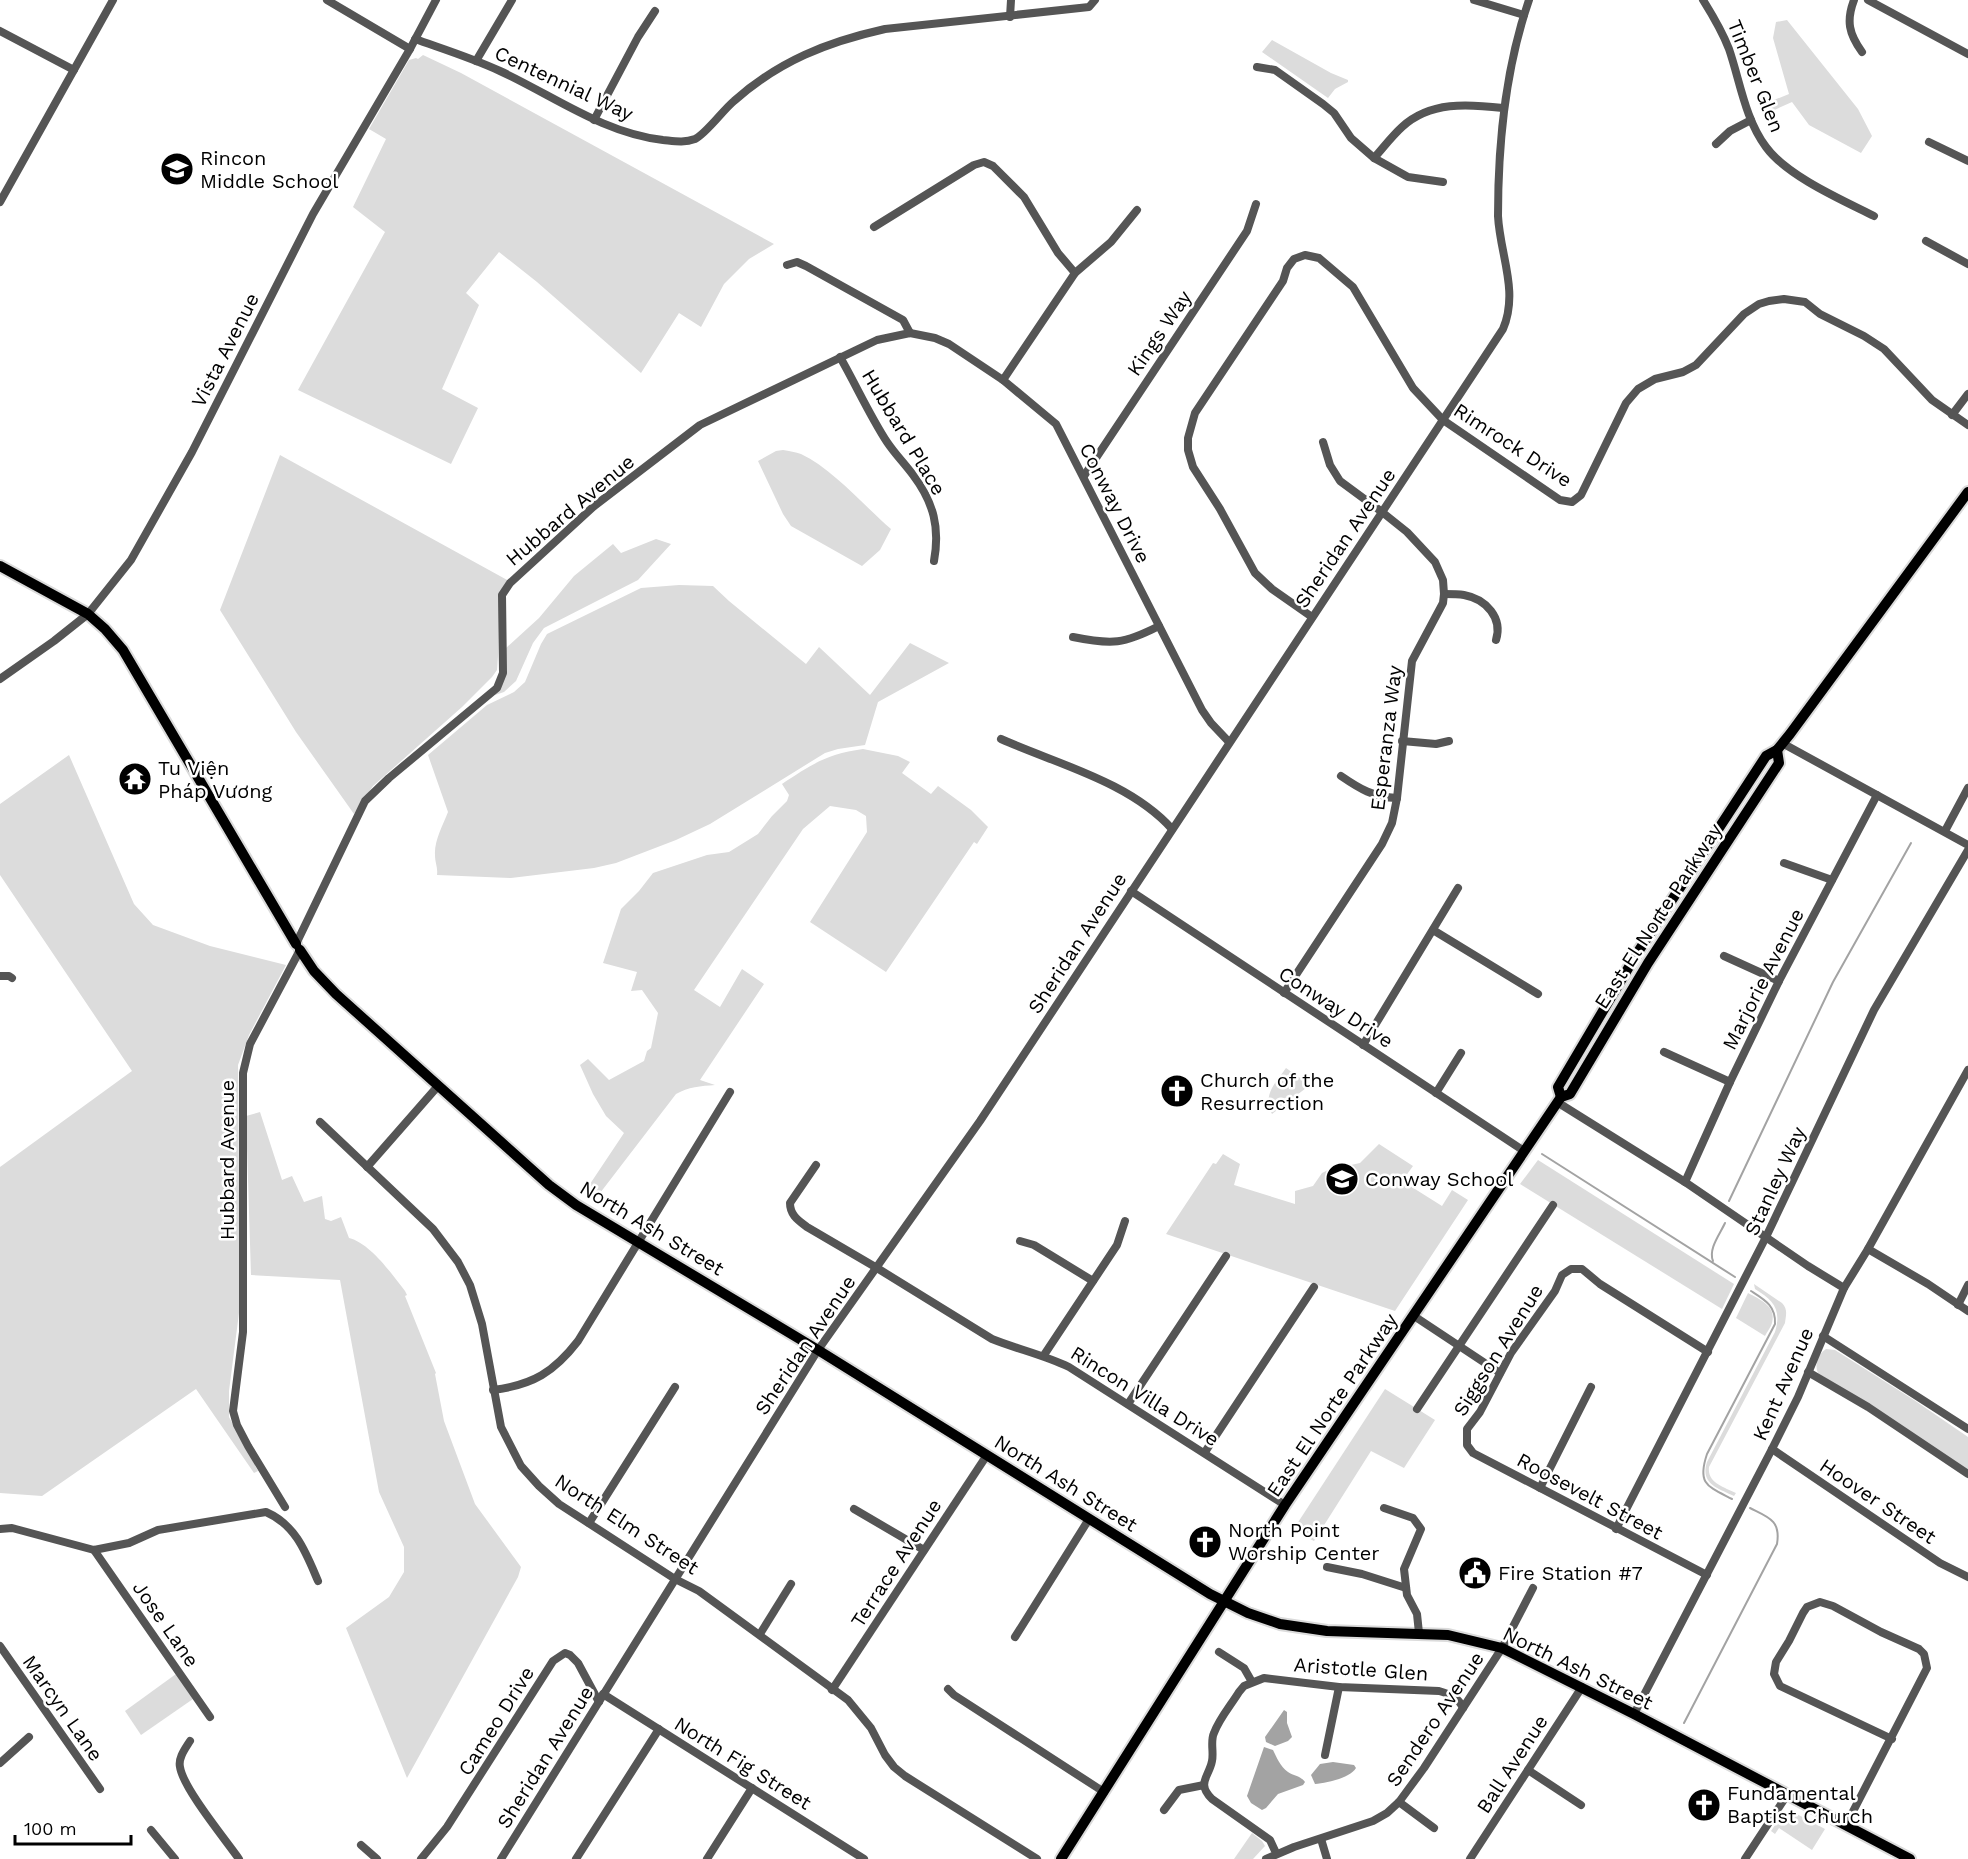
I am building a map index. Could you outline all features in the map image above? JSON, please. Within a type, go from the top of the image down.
[{"type":"main road","name":"East El Norte Parkway","points":[[1061,1859],[1285,1504],[1559,1099],[1558,1087],[1639,950],[1766,756],[1780,747],[1968,492]]},
{"type":"main road","name":"North Ash Street","points":[[0,566],[88,614],[123,650],[314,971],[336,994],[549,1185],[588,1213],[818,1350],[1210,1594],[1248,1613],[1266,1620],[1302,1628],[1448,1635],[1503,1648],[1910,1859]]},
{"type":"street","points":[[0,202],[113,0]]},
{"type":"street","points":[[328,0],[410,49]]},
{"type":"street","name":"Vista Avenue","points":[[0,679],[88,614],[131,560],[192,452],[313,214],[410,49],[436,0]]},
{"type":"street","points":[[476,61],[512,0]]},
{"type":"street","points":[[1010,16],[1011,0]]},
{"type":"street","name":"Centennial Way","points":[[415,39],[476,61],[614,129],[645,138],[684,142],[696,138],[734,101],[762,78],[794,59],[825,45],[885,29],[1089,7],[1095,0]]},
{"type":"street","points":[[1474,0],[1524,15]]},
{"type":"street","name":"Sheridan Avenue","points":[[501,1859],[818,1350],[975,1129],[1503,329],[1508,314],[1510,286],[1499,234],[1498,216],[1503,108],[1529,0]]},
{"type":"street","name":"Timber Glen","points":[[1703,0],[1723,33],[1751,120],[1766,147],[1806,181],[1874,216]]},
{"type":"street","points":[[1854,0],[1849,15],[1851,32],[1862,52]]},
{"type":"street","points":[[1868,0],[1968,54]]},
{"type":"street","points":[[594,120],[638,37],[655,11]]},
{"type":"street","points":[[0,31],[74,70]]},
{"type":"street","points":[[1257,67],[1275,70],[1323,104],[1334,113],[1350,138],[1374,158],[1408,177],[1443,182]]},
{"type":"street","points":[[1374,158],[1411,119],[1435,108],[1470,104],[1503,108]]},
{"type":"street","points":[[1716,144],[1730,131],[1751,120]]},
{"type":"street","points":[[1929,142],[1968,162]]},
{"type":"street","points":[[874,227],[975,165],[984,162],[993,166],[1024,197],[1058,253],[1075,273]]},
{"type":"street","name":"Kings Way","points":[[1084,476],[1247,231],[1256,204]]},
{"type":"street","points":[[1003,380],[1075,273],[1111,242],[1137,210]]},
{"type":"street","points":[[1926,242],[1968,264]]},
{"type":"street","name":"Rimrock Drive","points":[[1312,616],[1272,589],[1255,573],[1220,509],[1193,467],[1188,450],[1188,438],[1195,413],[1283,281],[1287,268],[1294,259],[1305,255],[1319,258],[1353,287],[1413,388],[1443,420],[1560,500],[1572,502],[1581,495],[1626,403],[1638,389],[1655,380],[1683,372],[1696,365],[1744,314],[1759,304],[1769,301],[1784,299],[1805,302],[1820,314],[1862,334],[1884,349],[1922,391],[1968,425]]},
{"type":"street","points":[[787,265],[797,262],[806,266],[903,320],[913,334]]},
{"type":"street","name":"Conway Drive","points":[[913,334],[935,338],[949,344],[1003,380],[1056,424],[1202,710],[1229,742]]},
{"type":"street","name":"Hubbard Avenue","points":[[285,1507],[248,1446],[237,1425],[233,1411],[243,1332],[243,1073],[250,1044],[298,947],[365,801],[388,778],[500,683],[504,673],[502,595],[510,583],[593,507],[700,425],[877,340],[913,334]]},
{"type":"street","name":"Hubbard Place","points":[[840,357],[888,443],[927,496],[933,511],[938,540],[934,561]]},
{"type":"street","points":[[1952,415],[1968,394]]},
{"type":"street","points":[[1323,442],[1330,465],[1340,482],[1407,532],[1436,562],[1443,580],[1444,594],[1464,595],[1478,600],[1494,614],[1499,632],[1496,640]]},
{"type":"street","name":"Esperanza Way","points":[[1284,993],[1382,844],[1392,823],[1397,798],[1412,661],[1438,615],[1444,594]]},
{"type":"street","points":[[1073,637],[1100,642],[1119,642],[1135,638],[1159,626]]},
{"type":"street","points":[[1001,739],[1111,784],[1162,817],[1172,829]]},
{"type":"street","points":[[1402,741],[1436,744],[1449,741]]},
{"type":"street","points":[[1780,747],[1877,795],[1968,845]]},
{"type":"street","points":[[1341,776],[1362,790],[1382,798],[1397,798]]},
{"type":"street","points":[[1945,831],[1968,788]]},
{"type":"street","name":"Marjorie Avenue","points":[[1685,1182],[1779,981],[1877,795]]},
{"type":"street","name":"Stanley Way","points":[[1616,1529],[1766,1238],[1874,1010],[1968,850]]},
{"type":"street","points":[[1784,862],[1832,880]]},
{"type":"street","points":[[1363,1045],[1458,888]]},
{"type":"street","name":"Conway Drive","points":[[1131,891],[1524,1151]]},
{"type":"street","points":[[1433,930],[1538,994]]},
{"type":"street","points":[[1724,956],[1779,981]]},
{"type":"street","points":[[0,976],[12,978]]},
{"type":"street","points":[[1664,1052],[1730,1082]]},
{"type":"street","points":[[1436,1093],[1461,1053]]},
{"type":"street","name":"Kent Avenue","points":[[1634,1714],[1772,1449],[1844,1288],[1968,1070]]},
{"type":"street","points":[[367,1167],[438,1086]]},
{"type":"street","points":[[493,1389],[512,1388],[540,1377],[563,1359],[578,1341],[730,1092]]},
{"type":"street","points":[[1559,1099],[1844,1288]]},
{"type":"street","name":"North Elm Street","points":[[320,1122],[434,1229],[458,1262],[470,1285],[482,1324],[501,1427],[521,1466],[539,1486],[559,1504],[675,1579],[699,1591],[760,1634],[848,1701],[871,1728],[885,1755],[899,1772],[1037,1859]]},
{"type":"street","name":"Rincon Villa Drive","points":[[816,1165],[790,1203],[790,1210],[796,1219],[992,1339],[1011,1347],[1044,1355],[1069,1367],[1285,1504]]},
{"type":"street","points":[[1418,1409],[1553,1205]]},
{"type":"street","points":[[1044,1355],[1117,1245],[1125,1221]]},
{"type":"street","points":[[1020,1241],[1034,1245],[1093,1281]]},
{"type":"street","points":[[1868,1249],[1968,1311]]},
{"type":"street","points":[[1128,1404],[1226,1256]]},
{"type":"street","name":"Siggson Avenue","points":[[1466,1439],[1467,1429],[1480,1412],[1511,1353],[1555,1291],[1562,1275],[1571,1269],[1582,1269],[1600,1284],[1708,1352]]},
{"type":"street","points":[[1958,1305],[1968,1286]]},
{"type":"street","points":[[1205,1452],[1314,1287]]},
{"type":"street","points":[[1414,1316],[1500,1373]]},
{"type":"street","points":[[1823,1336],[1968,1429]]},
{"type":"street","points":[[1808,1372],[1868,1407],[1968,1474]]},
{"type":"street","points":[[589,1523],[675,1387]]},
{"type":"street","points":[[1540,1488],[1591,1387]]},
{"type":"street","name":"Roosevelt Street","points":[[1466,1439],[1473,1454],[1707,1575]]},
{"type":"street","name":"Hoover Street","points":[[1772,1449],[1940,1563],[1968,1577]]},
{"type":"street","name":"Terrace Avenue","points":[[832,1690],[987,1455]]},
{"type":"street","points":[[1384,1508],[1413,1518],[1421,1529],[1404,1569],[1406,1588],[1417,1614],[1419,1633]]},
{"type":"street","points":[[854,1509],[924,1550]]},
{"type":"street","points":[[0,1529],[12,1528],[94,1550],[129,1543],[158,1530],[266,1512],[286,1523],[304,1547],[318,1581]]},
{"type":"street","points":[[1015,1637],[1089,1519]]},
{"type":"street","name":"Jose Lane","points":[[94,1550],[210,1717]]},
{"type":"street","points":[[1327,1567],[1362,1574],[1406,1588]]},
{"type":"street","points":[[760,1634],[791,1584]]},
{"type":"street","name":"Sendero Avenue","points":[[1266,1859],[1276,1853],[1373,1821],[1387,1813],[1399,1802],[1503,1648],[1533,1588]]},
{"type":"street","points":[[1846,1825],[1892,1739],[1927,1668],[1924,1654],[1919,1649],[1833,1606],[1820,1602],[1807,1607],[1776,1662],[1774,1674],[1780,1686],[1892,1739]]},
{"type":"street","name":"Marcyn Lane","points":[[0,1646],[100,1789]]},
{"type":"street","points":[[1219,1652],[1244,1668],[1252,1682],[1239,1692],[1213,1734],[1212,1761],[1204,1779],[1204,1785],[1207,1794],[1212,1799],[1270,1840],[1276,1853]]},
{"type":"street","name":"Cameo Drive","points":[[421,1859],[447,1827],[558,1656],[565,1653],[573,1658],[599,1702]]},
{"type":"street","name":"Aristotle Glen","points":[[1252,1682],[1273,1678],[1339,1687],[1439,1691],[1460,1701],[1463,1708]]},
{"type":"street","points":[[1325,1755],[1339,1687]]},
{"type":"street","name":"Ball Avenue","points":[[1470,1859],[1582,1687]]},
{"type":"street","points":[[948,1689],[1104,1792]]},
{"type":"street","name":"North Fig Street","points":[[603,1694],[752,1788],[854,1856],[864,1859]]},
{"type":"street","points":[[576,1859],[659,1729]]},
{"type":"street","points":[[0,1764],[29,1737]]},
{"type":"street","points":[[190,1741],[182,1752],[179,1767],[190,1790],[239,1859]]},
{"type":"street","points":[[1528,1770],[1581,1805]]},
{"type":"street","points":[[1164,1810],[1179,1790],[1204,1785]]},
{"type":"street","points":[[707,1859],[752,1788]]},
{"type":"street","points":[[1745,1859],[1787,1795]]},
{"type":"street","points":[[1399,1802],[1434,1828]]},
{"type":"street","points":[[152,1830],[175,1859]]},
{"type":"street","points":[[1321,1839],[1327,1859]]},
{"type":"street","points":[[361,1845],[377,1859]]},
{"type":"shaded area","points":[[1787,20],[1858,109],[1872,136],[1861,153],[1809,125],[1792,102],[1763,115],[1759,106],[1789,94],[1773,38],[1776,22]]},
{"type":"shaded area","points":[[1272,40],[1348,82],[1335,89],[1328,98],[1262,52]]},
{"type":"shaded area","points":[[423,55],[461,73],[774,244],[749,259],[724,284],[701,327],[679,313],[641,373],[537,282],[499,252],[466,293],[479,305],[442,389],[478,408],[451,464],[298,390],[385,232],[353,207],[386,139],[369,129],[409,60],[418,59]]},
{"type":"shaded area","points":[[783,450],[801,454],[825,469],[891,529],[880,550],[862,566],[791,526],[758,461],[776,451]]},
{"type":"shaded area","points":[[280,455],[509,581],[499,605],[497,670],[462,707],[373,786],[354,814],[296,732],[220,610]]},
{"type":"shaded area","points":[[656,539],[671,544],[638,580],[544,628],[533,643],[516,681],[504,692],[495,695],[506,648],[539,618],[574,576],[613,544],[621,553]]},
{"type":"shaded area","points":[[679,585],[713,586],[806,664],[819,647],[870,695],[910,643],[949,663],[878,702],[865,745],[825,753],[710,824],[676,840],[616,863],[594,868],[511,878],[437,875],[436,844],[448,812],[428,755],[487,705],[514,692],[525,682],[547,634],[641,588]]},
{"type":"shaded area","points":[[863,749],[898,756],[910,762],[902,773],[931,794],[938,786],[971,810],[988,827],[977,844],[974,842],[886,972],[810,922],[867,832],[866,816],[856,810],[830,806],[803,829],[694,990],[720,1007],[742,969],[764,984],[700,1080],[715,1085],[690,1088],[676,1094],[597,1197],[586,1190],[624,1133],[606,1116],[580,1065],[588,1059],[609,1080],[644,1061],[647,1051],[651,1048],[658,1013],[642,990],[631,991],[637,972],[603,963],[621,909],[653,873],[707,855],[729,852],[758,834],[787,801],[789,795],[782,784],[811,765],[829,757]]},
{"type":"shaded area","points":[[69,755],[134,904],[153,925],[210,946],[286,965],[249,1035],[238,1065],[240,1305],[229,1391],[229,1417],[258,1471],[254,1473],[196,1389],[42,1496],[0,1493],[0,1167],[132,1071],[0,875],[0,804]]},
{"type":"shaded area","points":[[1286,1068],[1310,1085],[1272,1114],[1268,1101],[1269,1095]]},
{"type":"shaded area","points":[[260,1112],[282,1180],[292,1176],[304,1202],[322,1196],[325,1219],[331,1221],[341,1217],[349,1238],[373,1252],[405,1291],[436,1373],[444,1421],[475,1504],[521,1567],[518,1577],[407,1778],[346,1628],[389,1597],[404,1572],[404,1547],[379,1492],[340,1280],[251,1275],[246,1116]]},
{"type":"shaded area","points":[[1379,1144],[1413,1166],[1400,1184],[1404,1186],[1407,1184],[1442,1206],[1452,1190],[1468,1200],[1395,1311],[1166,1234],[1213,1163],[1216,1164],[1223,1154],[1240,1164],[1234,1185],[1295,1204],[1295,1191],[1313,1186],[1322,1173],[1328,1170],[1360,1163]]},
{"type":"shaded area","points":[[1538,1160],[1734,1284],[1722,1309],[1520,1184]]},
{"type":"shaded area","points":[[1754,1284],[1782,1303],[1786,1315],[1785,1323],[1709,1467],[1714,1481],[1736,1493],[1734,1496],[1712,1484],[1708,1480],[1705,1469],[1775,1332],[1777,1317],[1774,1306],[1767,1297],[1755,1289]]},
{"type":"shaded area","points":[[1748,1293],[1766,1304],[1772,1312],[1772,1323],[1765,1336],[1736,1318]]},
{"type":"shaded area","points":[[1826,1349],[1835,1350],[1968,1437],[1968,1472],[1818,1373],[1816,1367],[1818,1360]]},
{"type":"shaded area","points":[[1385,1389],[1435,1420],[1404,1468],[1371,1451],[1314,1541],[1293,1530]]},
{"type":"shaded area","points":[[176,1674],[193,1699],[141,1735],[125,1711]]},
{"type":"shaded area","points":[[1284,1710],[1287,1712],[1287,1723],[1292,1737],[1275,1746],[1266,1742],[1265,1737]]},
{"type":"shaded area","points":[[1264,1747],[1273,1750],[1285,1770],[1302,1778],[1305,1782],[1303,1785],[1278,1794],[1262,1810],[1251,1803],[1247,1796]]},
{"type":"shaded area","points":[[1333,1762],[1354,1765],[1356,1768],[1344,1777],[1315,1784],[1311,1775],[1320,1764]]},
{"type":"shaded area","points":[[1785,1812],[1793,1812],[1825,1829],[1812,1850],[1779,1828],[1775,1834],[1771,1831]]},
{"type":"shaded area","points":[[1252,1833],[1265,1846],[1253,1859],[1234,1859]]},
{"type":"waterway","points":[[1729,1201],[1833,982],[1911,843]]},
{"type":"waterway","points":[[1542,1154],[1735,1277]]},
{"type":"waterway","points":[[1713,1261],[1713,1247],[1725,1223]]},
{"type":"waterway","points":[[1732,1499],[1710,1487],[1706,1483],[1703,1472],[1707,1454],[1775,1324],[1772,1308],[1751,1291]]},
{"type":"waterway","points":[[1684,1723],[1777,1544],[1775,1524],[1768,1517],[1750,1508]]},
{"type":"place","name":"Rincon Middle School","points":[[177,169]]},
{"type":"place","name":"Tu Viện Pháp Vương","points":[[135,779]]},
{"type":"place","name":"Church of the Resurrection","points":[[1177,1091]]},
{"type":"place","name":"Conway School","points":[[1342,1179]]},
{"type":"place","name":"North Point Worship Center","points":[[1205,1542]]},
{"type":"place","name":"Fire Station #7","points":[[1475,1573]]},
{"type":"place","name":"Fundamental Baptist Church","points":[[1704,1805]]}]
